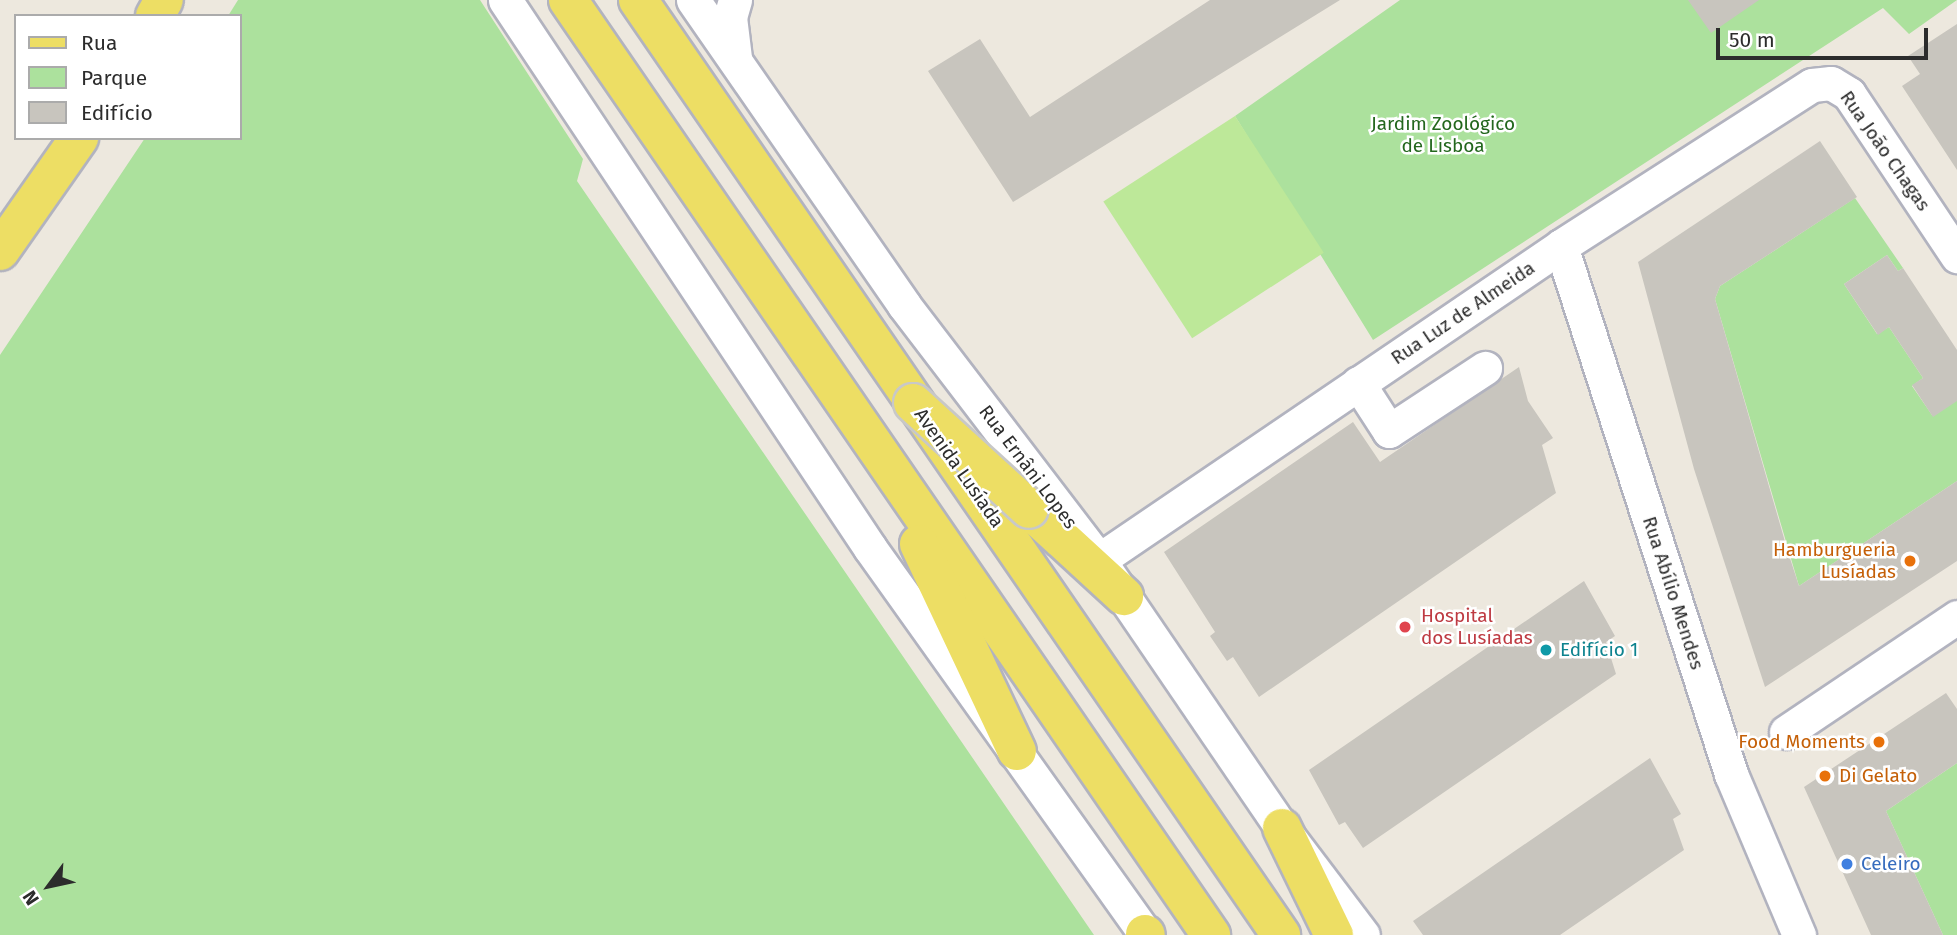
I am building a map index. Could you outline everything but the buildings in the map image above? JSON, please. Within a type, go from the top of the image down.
[{"type":"main road","points":[[569,0],[863,429],[947,572],[1211,935]]},
{"type":"main road","name":"Avenida Lusíada","points":[[638,0],[913,403],[1017,521],[1281,935]]},
{"type":"main road","points":[[0,251],[78,140]]},
{"type":"main road","points":[[1017,521],[1124,596]]},
{"type":"main road","points":[[947,572],[1017,751]]},
{"type":"main road","points":[[1282,828],[1334,935]]},
{"type":"street","points":[[505,0],[877,559],[982,710],[1017,751],[1145,934]]},
{"type":"street","name":"Rua Ernâni Lopes","points":[[693,0],[904,305],[1099,560],[1282,828],[1363,935]]},
{"type":"street","points":[[735,0],[730,17],[736,61]]},
{"type":"street","name":"Rua Luz de Almeida","points":[[1099,560],[1561,246],[1812,85],[1834,84]]},
{"type":"street","name":"Rua João Chagas","points":[[1834,84],[1854,100],[1957,256]]},
{"type":"street","name":"Rua Abílio Mendes","points":[[1561,246],[1731,774],[1799,935]]},
{"type":"street","points":[[1358,383],[1389,431],[1485,368]]},
{"type":"street","points":[[1786,732],[1957,617]]},
{"type":"green space","points":[[238,0],[480,0],[583,159],[577,181],[1094,935],[0,935],[0,355],[144,140],[242,140],[242,14],[229,14]]},
{"type":"green space","name":"Jardim Zoológico de Lisboa","points":[[1400,0],[1957,0],[1909,34],[1883,8],[1373,340],[1235,116]]},
{"type":"green space","points":[[1235,116],[1324,253],[1192,338],[1103,202]]},
{"type":"green space","points":[[1855,198],[1903,268],[1898,271],[1887,255],[1844,284],[1877,334],[1889,327],[1923,378],[1912,386],[1932,415],[1957,396],[1957,481],[1799,586],[1715,299],[1720,286]]},
{"type":"green space","points":[[1957,763],[1957,935],[1943,935],[1886,811]]},
{"type":"place","name":"Hamburgueria Lusíadas","points":[[1910,561]]},
{"type":"place","name":"Hospital dos Lusíadas","points":[[1405,627]]},
{"type":"place","name":"Edifício 1","points":[[1546,650]]},
{"type":"place","name":"Food Moments","points":[[1879,742]]},
{"type":"place","name":"Di Gelato","points":[[1825,776]]},
{"type":"place","name":"Celeiro","points":[[1847,864]]}]
